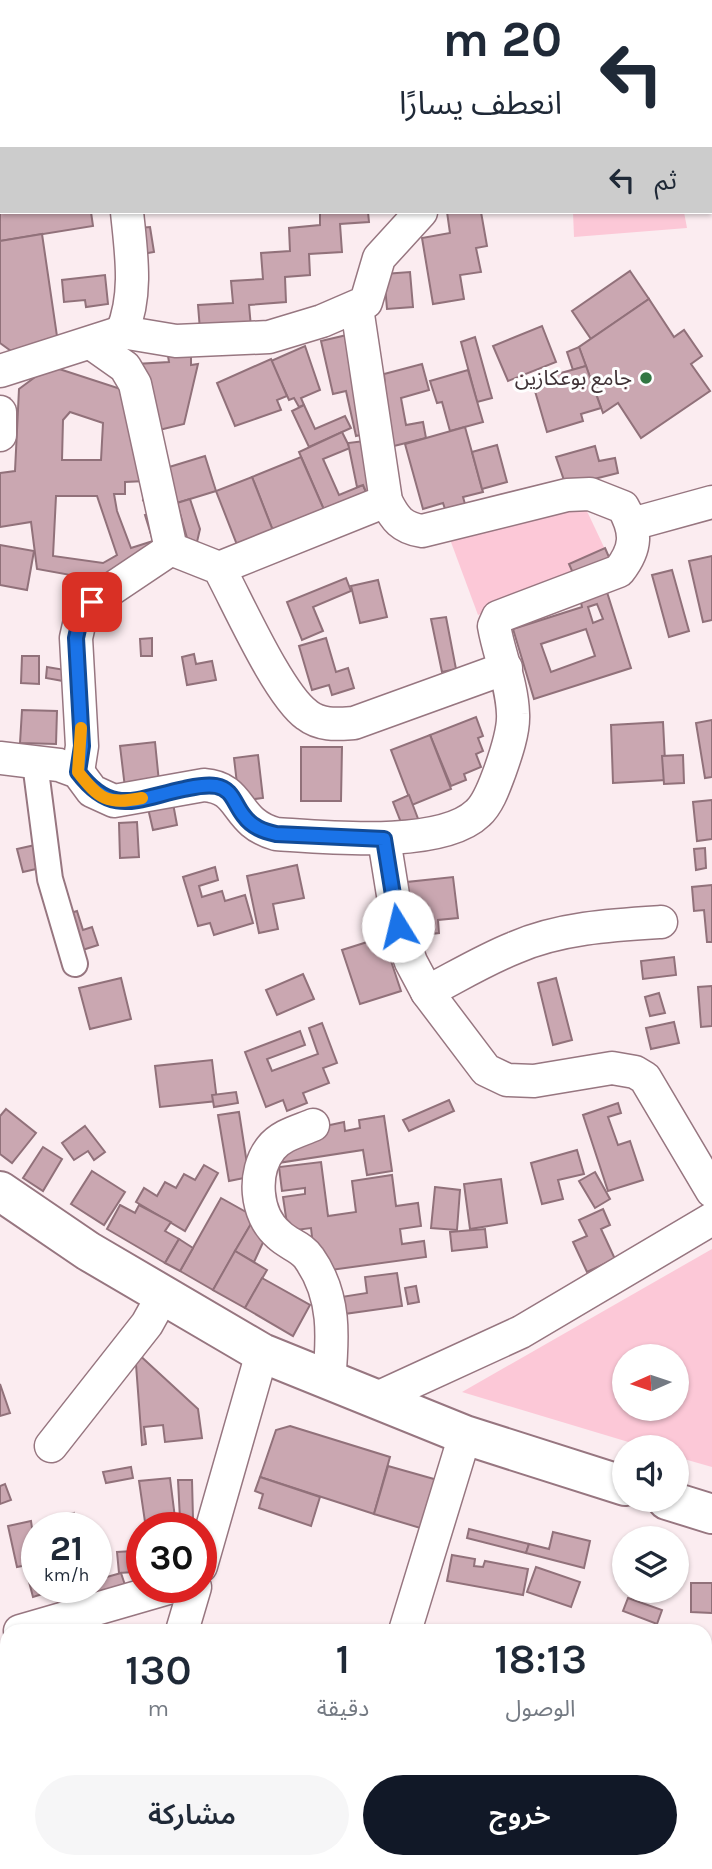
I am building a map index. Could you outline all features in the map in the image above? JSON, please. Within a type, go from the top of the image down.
[{"type":"street","points":[[122,332],[131,310],[132,288],[127,214]]},
{"type":"street","points":[[0,371],[122,332],[176,341],[269,337],[357,308],[369,296],[379,258],[419,214]]},
{"type":"street","points":[[0,758],[59,765],[78,772],[92,791],[114,801],[204,785],[218,786],[231,793],[244,817],[258,829],[276,834],[384,839],[440,832],[478,814],[501,768],[513,716],[506,668],[494,626],[498,617],[619,571],[631,555],[635,539],[632,524],[623,507],[609,499],[590,495],[567,495],[422,531],[407,528],[394,517],[386,501],[357,308]]},
{"type":"street","points":[[90,343],[125,367],[135,384],[171,549]]},
{"type":"street","points":[[0,412],[0,435]]},
{"type":"street","points":[[219,568],[386,501]]},
{"type":"street","points":[[632,524],[712,502]]},
{"type":"street","points":[[171,549],[219,568],[285,691],[308,716],[328,724],[354,723],[506,668]]},
{"type":"street","points":[[78,772],[82,746],[76,638],[81,616],[92,602],[171,549]]},
{"type":"street","points":[[35,763],[50,879],[75,964]]},
{"type":"street","points":[[384,839],[398,926],[411,962],[428,992],[486,1070],[507,1080],[534,1081],[612,1068],[635,1072],[645,1079],[712,1191]]},
{"type":"street","points":[[428,992],[515,947],[557,934],[612,925],[661,922]]},
{"type":"street","points":[[313,1125],[288,1135],[272,1146],[262,1163],[258,1189],[264,1215],[278,1235],[309,1257],[326,1294],[333,1328],[329,1381]]},
{"type":"street","points":[[0,1191],[162,1297],[262,1353],[465,1435],[612,1482]]},
{"type":"street","points":[[375,1399],[521,1332],[712,1219]]},
{"type":"street","points":[[51,1446],[147,1324],[162,1297]]},
{"type":"street","points":[[216,1512],[262,1353]]},
{"type":"street","points":[[407,1624],[465,1435]]},
{"type":"street","points":[[689,1507],[712,1514]]},
{"type":"street","points":[[44,1624],[126,1600]]},
{"type":"street","points":[[184,1624],[190,1603]]},
{"type":"shaded area","points":[[573,214],[684,214],[687,228],[574,237]]},
{"type":"shaded area","points":[[585,507],[612,564],[478,615],[448,534]]},
{"type":"shaded area","points":[[712,1249],[712,1467],[689,1460],[689,1435],[612,1437],[462,1392]]},
{"type":"building","points":[[0,214],[91,214],[93,226],[0,241]]},
{"type":"building","points":[[320,214],[368,214],[369,222],[340,224],[342,252],[309,254],[310,275],[285,277],[286,302],[249,305],[251,327],[200,330],[198,305],[233,303],[231,281],[263,279],[261,253],[290,251],[289,228],[320,225]]},
{"type":"building","points":[[447,214],[481,214],[487,246],[476,248],[481,272],[460,275],[464,299],[433,304],[422,238],[450,233]]},
{"type":"building","points":[[150,227],[154,252],[142,254],[138,228]]},
{"type":"building","points":[[42,234],[58,343],[11,351],[0,343],[0,241]]},
{"type":"building","points":[[630,271],[649,299],[591,339],[572,311]]},
{"type":"building","points":[[410,272],[413,307],[387,309],[384,274]]},
{"type":"building","points":[[105,275],[108,304],[86,307],[85,300],[64,302],[62,280]]},
{"type":"building","name":"جامع بوعكازين","points":[[649,299],[674,337],[684,330],[702,356],[691,364],[710,391],[641,438],[618,403],[603,413],[579,347]]},
{"type":"building","points":[[542,326],[556,362],[508,381],[493,346]]},
{"type":"building","points":[[351,334],[373,432],[356,436],[346,391],[333,394],[321,341]]},
{"type":"building","points":[[475,337],[492,398],[477,402],[461,342]]},
{"type":"building","points":[[305,346],[320,390],[301,398],[304,405],[299,407],[294,398],[289,400],[271,361]]},
{"type":"building","points":[[579,347],[586,366],[573,370],[567,352]]},
{"type":"building","points":[[191,355],[191,365],[198,364],[184,424],[155,431],[136,364],[169,362],[168,356]]},
{"type":"building","points":[[271,359],[287,396],[277,400],[281,410],[235,426],[217,383]]},
{"type":"building","points":[[422,364],[429,390],[401,398],[406,425],[423,422],[426,438],[390,447],[384,374]]},
{"type":"building","points":[[50,366],[133,393],[170,548],[109,582],[37,569],[31,522],[0,527],[0,473],[15,471],[19,389]],"holes":[[[70,412],[103,423],[101,460],[62,460],[63,420]],[[146,481],[148,494],[143,500],[151,514],[145,515],[153,541],[131,548],[117,511],[114,494],[125,494],[125,482]],[[56,496],[97,496],[117,555],[103,563],[53,556]]]},
{"type":"building","points":[[586,366],[601,408],[581,414],[583,421],[547,432],[532,381]]},
{"type":"building","points":[[468,370],[483,422],[450,431],[442,402],[437,403],[430,381]]},
{"type":"building","points":[[304,405],[315,429],[345,416],[351,428],[309,447],[292,411]]},
{"type":"building","points":[[465,427],[483,492],[463,497],[465,504],[445,509],[443,503],[423,509],[405,444]]},
{"type":"building","points":[[342,432],[350,448],[323,459],[339,495],[363,485],[370,501],[328,519],[299,452]]},
{"type":"building","points":[[373,440],[370,501],[363,485],[357,487],[348,443]]},
{"type":"building","points":[[497,445],[507,482],[482,489],[472,452]]},
{"type":"building","points":[[595,446],[599,461],[615,458],[618,473],[566,486],[556,457]]},
{"type":"building","points":[[205,456],[216,491],[177,503],[166,468]]},
{"type":"building","points":[[301,457],[328,519],[277,541],[252,477]]},
{"type":"building","points":[[252,477],[277,541],[241,555],[216,491]]},
{"type":"building","points":[[190,499],[200,529],[197,542],[187,538],[177,503]]},
{"type":"building","points":[[0,545],[34,551],[27,590],[0,585]]},
{"type":"building","points":[[605,548],[612,564],[576,580],[569,564]]},
{"type":"building","points":[[712,556],[712,620],[703,622],[689,561]]},
{"type":"building","points":[[672,570],[689,631],[669,637],[652,575]]},
{"type":"building","points":[[346,578],[351,591],[313,607],[323,631],[302,640],[287,602]]},
{"type":"building","points":[[378,580],[387,617],[360,623],[351,586]]},
{"type":"building","points":[[606,589],[631,668],[534,699],[513,629],[582,607],[580,598]],"holes":[[[597,604],[603,619],[593,623],[588,607]],[[586,629],[595,656],[551,672],[541,644]]]},
{"type":"building","points":[[446,617],[456,669],[442,672],[431,619]]},
{"type":"building","points":[[152,638],[152,656],[141,656],[140,639]]},
{"type":"building","points":[[326,638],[336,672],[348,668],[354,688],[332,695],[329,685],[312,690],[299,646]]},
{"type":"building","points":[[194,654],[196,664],[212,661],[216,680],[187,685],[182,657]]},
{"type":"building","points":[[22,656],[39,656],[39,684],[21,683]]},
{"type":"building","points":[[47,667],[65,670],[63,681],[46,678]]},
{"type":"building","points":[[22,710],[57,711],[56,744],[20,743]]},
{"type":"building","points":[[476,717],[483,736],[478,738],[483,751],[476,754],[481,767],[464,774],[466,780],[451,786],[430,735]]},
{"type":"building","points":[[712,720],[712,777],[705,778],[696,723]]},
{"type":"building","points":[[663,722],[666,780],[613,783],[611,725]]},
{"type":"building","points":[[430,735],[451,789],[412,805],[391,750]]},
{"type":"building","points":[[155,742],[160,792],[126,796],[120,746]]},
{"type":"building","points":[[301,747],[342,747],[341,801],[301,801]]},
{"type":"building","points":[[258,755],[263,798],[239,801],[234,758]]},
{"type":"building","points":[[683,755],[684,783],[664,784],[662,756]]},
{"type":"building","points":[[409,795],[420,824],[404,830],[393,802]]},
{"type":"building","points":[[172,798],[177,825],[153,830],[147,804]]},
{"type":"building","points":[[712,800],[712,839],[697,841],[693,802]]},
{"type":"building","points":[[137,822],[139,857],[120,858],[119,823]]},
{"type":"building","points":[[44,843],[49,866],[23,872],[17,849]]},
{"type":"building","points":[[705,848],[706,868],[696,870],[694,849]]},
{"type":"building","points":[[297,865],[304,898],[273,904],[278,929],[259,933],[247,876]]},
{"type":"building","points":[[215,867],[218,880],[199,886],[202,897],[222,891],[225,901],[245,895],[253,923],[214,935],[210,923],[198,926],[183,877]]},
{"type":"building","points":[[453,877],[458,918],[438,920],[439,933],[414,936],[407,882]]},
{"type":"building","points":[[712,885],[712,942],[707,942],[704,910],[694,911],[692,887]]},
{"type":"building","points":[[77,911],[83,930],[92,927],[98,945],[67,955],[54,918]]},
{"type":"building","points":[[383,937],[401,991],[360,1004],[342,950]]},
{"type":"building","points":[[674,957],[676,975],[643,979],[641,961]]},
{"type":"building","points":[[303,974],[314,999],[277,1015],[266,990]]},
{"type":"building","points":[[121,978],[131,1019],[90,1029],[79,988]]},
{"type":"building","points":[[556,978],[572,1040],[553,1045],[538,983]]},
{"type":"building","points":[[712,986],[712,1026],[701,1027],[698,987]]},
{"type":"building","points":[[659,993],[665,1013],[650,1016],[645,997]]},
{"type":"building","points":[[674,1022],[679,1043],[651,1049],[646,1028]]},
{"type":"building","points":[[322,1023],[337,1063],[323,1068],[329,1083],[303,1093],[307,1103],[287,1111],[283,1100],[266,1107],[245,1052],[300,1031],[305,1045],[267,1059],[272,1071],[318,1054],[309,1028]]},
{"type":"building","points":[[212,1060],[217,1101],[160,1107],[155,1066]]},
{"type":"building","points":[[236,1092],[238,1103],[214,1107],[212,1095]]},
{"type":"building","points":[[449,1100],[454,1111],[409,1131],[403,1120]]},
{"type":"building","points":[[618,1103],[621,1113],[608,1117],[618,1145],[630,1141],[643,1180],[608,1191],[583,1115]]},
{"type":"building","points":[[6,1109],[36,1133],[12,1163],[0,1154],[0,1116]]},
{"type":"building","points":[[239,1112],[249,1177],[229,1181],[218,1115]]},
{"type":"building","points":[[384,1116],[392,1171],[367,1175],[363,1150],[278,1163],[274,1137],[344,1122],[345,1131],[360,1128],[359,1120]]},
{"type":"building","points":[[85,1126],[105,1152],[94,1160],[88,1151],[74,1160],[62,1143]]},
{"type":"building","points":[[43,1147],[62,1159],[43,1191],[23,1178]]},
{"type":"building","points":[[577,1150],[584,1174],[558,1180],[563,1199],[542,1204],[531,1163]]},
{"type":"building","points":[[321,1162],[328,1216],[356,1212],[352,1181],[392,1175],[396,1206],[418,1203],[421,1226],[400,1229],[402,1244],[424,1241],[426,1257],[316,1272],[311,1228],[288,1231],[283,1197],[305,1194],[305,1188],[282,1191],[279,1167]]},
{"type":"building","points":[[204,1165],[218,1173],[185,1231],[136,1202],[144,1188],[157,1196],[165,1182],[176,1188],[184,1174],[195,1180]]},
{"type":"building","points":[[92,1171],[125,1192],[104,1225],[71,1204]]},
{"type":"building","points":[[595,1172],[610,1199],[595,1208],[579,1181]]},
{"type":"building","points":[[501,1179],[507,1223],[470,1229],[464,1184]]},
{"type":"building","points":[[435,1187],[460,1190],[457,1230],[431,1228]]},
{"type":"building","points":[[221,1198],[255,1217],[213,1290],[180,1271]]},
{"type":"building","points":[[120,1205],[135,1213],[139,1205],[171,1222],[165,1231],[179,1239],[165,1263],[107,1229]]},
{"type":"building","points":[[603,1209],[610,1225],[601,1229],[615,1259],[587,1272],[573,1242],[587,1236],[579,1220]]},
{"type":"building","points":[[255,1217],[266,1236],[254,1262],[235,1251]]},
{"type":"building","points":[[485,1229],[487,1247],[452,1251],[450,1232]]},
{"type":"building","points":[[179,1239],[193,1248],[180,1271],[165,1263]]},
{"type":"building","points":[[235,1251],[267,1270],[245,1308],[213,1290]]},
{"type":"building","points":[[397,1273],[402,1306],[337,1315],[335,1298],[367,1293],[365,1277]]},
{"type":"building","points":[[262,1278],[310,1305],[293,1336],[245,1308]]},
{"type":"building","points":[[416,1286],[419,1302],[408,1304],[405,1288]]},
{"type":"building","points":[[135,1351],[198,1409],[202,1438],[165,1442],[163,1425],[144,1427],[146,1444],[142,1445]]},
{"type":"building","points":[[0,1384],[10,1413],[0,1416]]},
{"type":"building","points":[[290,1426],[390,1457],[374,1514],[260,1477],[276,1430]]},
{"type":"building","points":[[388,1466],[441,1481],[427,1530],[374,1514]]},
{"type":"building","points":[[131,1467],[133,1478],[106,1483],[103,1472]]},
{"type":"building","points":[[260,1477],[320,1497],[311,1526],[259,1508],[263,1494],[255,1491]]},
{"type":"building","points":[[170,1478],[174,1512],[144,1512],[139,1481]]},
{"type":"building","points":[[178,1480],[192,1480],[193,1512],[180,1512]]},
{"type":"building","points":[[5,1484],[11,1500],[0,1504],[0,1486]]},
{"type":"building","points":[[21,1523],[21,1566],[17,1567],[8,1526]]},
{"type":"building","points":[[469,1529],[529,1544],[526,1553],[467,1538]]},
{"type":"building","points":[[553,1532],[590,1541],[584,1568],[526,1553],[529,1544],[549,1549]]},
{"type":"building","points":[[126,1551],[126,1573],[119,1573],[117,1552]]},
{"type":"building","points":[[452,1555],[475,1559],[474,1566],[483,1567],[485,1561],[528,1569],[523,1595],[447,1581]]},
{"type":"building","points":[[536,1567],[580,1582],[571,1607],[527,1592]]},
{"type":"building","points":[[121,1573],[125,1585],[112,1589],[112,1576]]},
{"type":"building","points":[[691,1583],[712,1583],[712,1613],[691,1612]]},
{"type":"building","points":[[626,1603],[642,1603],[662,1610],[657,1624],[623,1611]]},
{"type":"slow traffic","points":[[81,728],[82,746],[78,772],[92,791],[103,799],[114,801],[142,798]]},
{"type":"place","name":"جامع بوعكازين","points":[[646,378]]},
{"type":"route","points":[[92,602],[81,616],[76,638],[82,746],[78,772],[92,791],[103,799],[126,801],[204,785],[218,786],[231,793],[244,817],[258,829],[276,834],[384,839],[398,926]]}]
